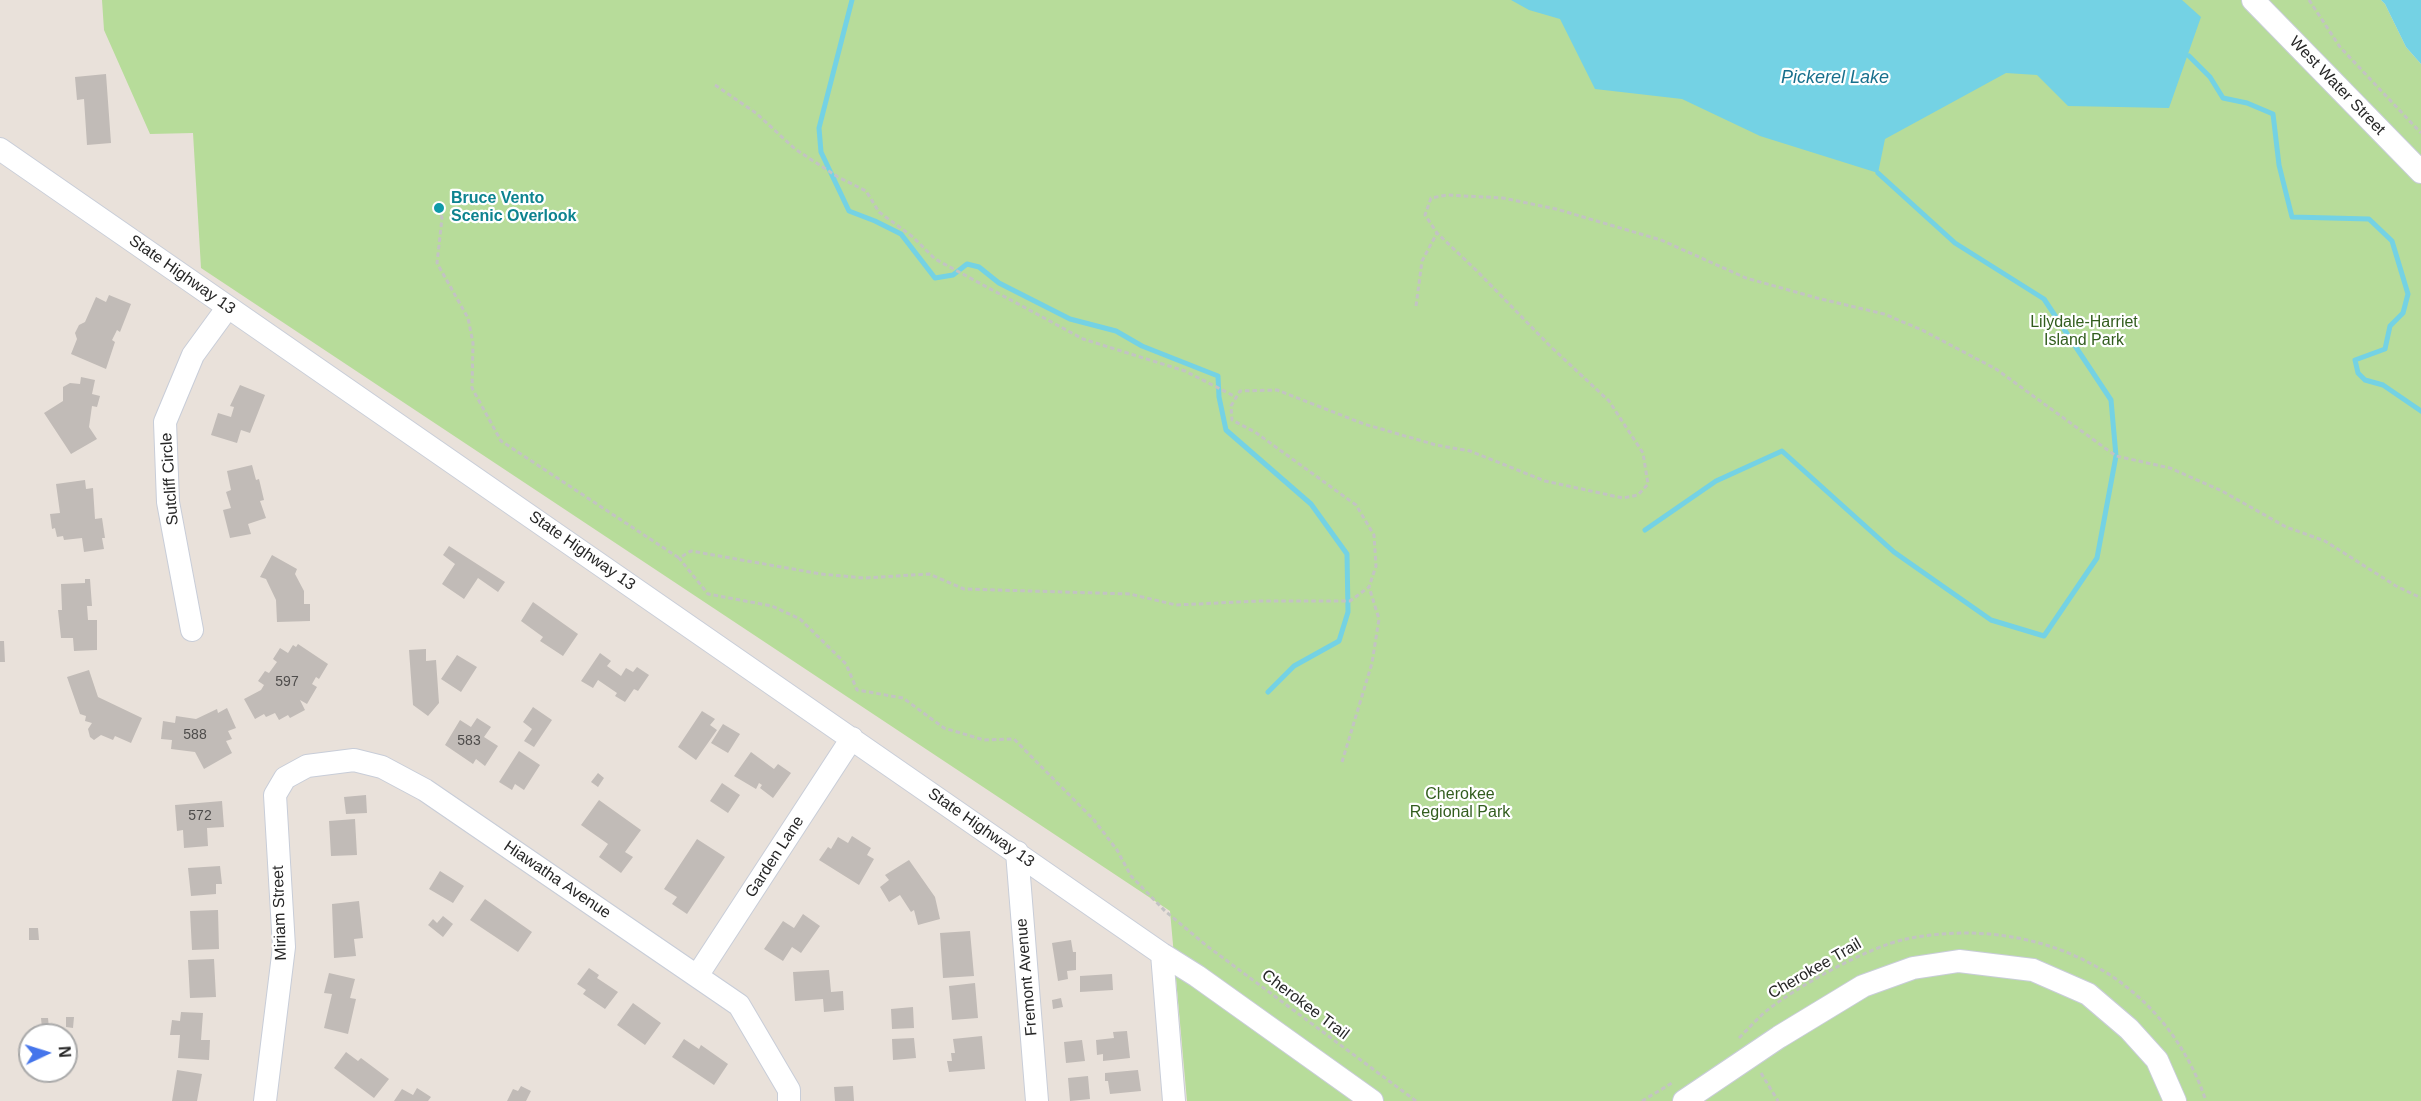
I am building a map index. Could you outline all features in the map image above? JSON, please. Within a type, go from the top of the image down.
[{"type":"street","name":"West Water Street","points":[[2253,0],[2421,172]]},
{"type":"street","name":"State Highway 13","points":[[0,149],[1197,976],[1372,1101]]},
{"type":"street","name":"Sutcliff Circle","points":[[192,630],[168,502],[165,422],[193,355],[228,307]]},
{"type":"street","name":"Garden Lane","points":[[698,976],[852,738]]},
{"type":"street","name":"Hiawatha Avenue","points":[[275,795],[285,777],[307,766],[354,760],[382,767],[425,790],[739,1005],[789,1090],[789,1101]]},
{"type":"street","name":"Miriam Street","points":[[272,1098],[284,947],[275,795]]},
{"type":"street","name":"Fremont Avenue","points":[[1017,852],[1037,1101]]},
{"type":"street","points":[[1162,954],[1173,1101]]},
{"type":"street","points":[[1684,1101],[1779,1037],[1863,986],[1913,968],[1959,961],[2033,970],[2088,994],[2129,1029],[2157,1060],[2175,1101]]},
{"type":"path","points":[[2309,0],[2340,47],[2421,133]]},
{"type":"path","points":[[715,85],[756,113],[795,149],[838,177],[866,191],[879,212],[913,237],[934,259],[1083,339],[1185,371],[1236,397]]},
{"type":"path","points":[[440,208],[442,218],[437,262],[468,318],[473,343],[472,388],[501,441],[679,558],[691,552],[864,578],[929,574],[964,589],[1130,594],[1176,605],[1259,601],[1350,601],[1369,587],[1376,566],[1374,535],[1356,505],[1255,432],[1232,420],[1230,406],[1240,391],[1276,390],[1364,424],[1436,446],[1470,451],[1545,481],[1623,498],[1638,495],[1648,484],[1643,453],[1609,401],[1549,345],[1437,233],[1425,215],[1431,198],[1447,195],[1503,198],[1556,209],[1661,240],[1746,278],[1884,314],[1922,330],[1996,369],[2116,456],[2170,468],[2222,491],[2286,527],[2325,541],[2396,586],[2421,598]]},
{"type":"path","points":[[1416,306],[1422,261],[1437,233]]},
{"type":"path","name":"Cherokee Trail","points":[[679,558],[708,594],[772,606],[800,619],[846,664],[857,690],[903,698],[944,728],[984,740],[1014,739],[1094,820],[1117,850],[1131,876],[1183,926],[1416,1101]]},
{"type":"path","points":[[1342,762],[1372,663],[1379,619],[1369,587]]},
{"type":"path","name":"Cherokee Trail","points":[[1731,1044],[1765,1012],[1782,1000],[1838,967],[1877,948],[1905,939],[1936,935],[1967,933],[2013,936],[2045,943],[2076,956],[2139,995],[2178,1040],[2199,1079],[2206,1101]]},
{"type":"path","points":[[1203,951],[1207,946]]},
{"type":"path","points":[[1760,1072],[1778,1101]]},
{"type":"path","points":[[1642,1101],[1679,1079]]},
{"type":"green space","name":"Lilydale-Harriet Island Park","points":[[102,0],[2381,0],[2406,47],[2421,64],[2421,1101],[1187,1101],[1170,911],[201,268],[193,133],[150,134],[104,30]]},
{"type":"water","name":"Pickerel Lake","points":[[1511,0],[2182,0],[2201,17],[2169,108],[2068,106],[2037,75],[2006,73],[1885,139],[1878,173],[1760,136],[1682,99],[1595,89],[1560,19],[1529,10]]},
{"type":"water","points":[[2381,0],[2421,0],[2421,64],[2406,47]]},
{"type":"building","points":[[106,74],[111,143],[87,145],[84,99],[77,100],[75,77]]},
{"type":"building","points":[[109,295],[131,304],[120,332],[117,330],[112,340],[115,342],[106,369],[71,354],[77,339],[75,333],[79,325],[85,322],[96,297],[106,302]]},
{"type":"building","points":[[81,377],[95,380],[92,394],[100,396],[97,407],[92,406],[89,427],[97,439],[71,454],[44,413],[63,401],[63,387],[70,383],[80,384]]},
{"type":"building","points":[[240,385],[265,395],[250,433],[241,430],[237,443],[211,435],[218,413],[231,417],[234,407],[230,406]]},
{"type":"building","points":[[252,465],[256,480],[259,479],[264,500],[260,501],[266,518],[248,524],[251,534],[230,538],[223,510],[231,508],[226,492],[231,490],[227,471]]},
{"type":"building","points":[[85,480],[86,489],[93,488],[95,519],[102,518],[105,538],[102,538],[104,549],[84,552],[82,538],[64,540],[63,536],[57,537],[55,528],[52,529],[50,514],[60,513],[56,484]]},
{"type":"building","points":[[449,546],[505,582],[498,592],[478,578],[464,599],[442,584],[455,564],[443,555]]},
{"type":"building","points":[[272,555],[297,569],[295,574],[304,591],[304,604],[310,604],[310,621],[277,622],[276,600],[266,579],[260,577]]},
{"type":"building","points":[[85,579],[90,579],[92,606],[87,606],[88,620],[97,620],[97,650],[74,651],[73,638],[61,638],[58,610],[62,610],[61,584],[85,583]]},
{"type":"building","points":[[533,602],[578,634],[563,656],[540,641],[543,637],[521,621]]},
{"type":"building","points":[[0,641],[4,641],[5,662],[0,662]]},
{"type":"building","points":[[298,644],[328,664],[319,679],[316,677],[312,684],[317,687],[307,704],[300,700],[305,710],[290,718],[288,715],[279,720],[275,713],[266,717],[264,714],[255,719],[244,699],[261,690],[264,685],[258,681],[265,671],[269,673],[277,662],[273,659],[280,648],[288,653],[293,645],[296,647]]},
{"type":"building","points":[[426,649],[426,661],[436,660],[439,703],[428,716],[413,705],[409,650]]},
{"type":"building","points":[[600,653],[611,661],[607,666],[621,676],[626,668],[633,672],[637,667],[649,675],[638,691],[634,689],[625,702],[615,696],[617,693],[598,680],[593,688],[581,681]]},
{"type":"building","points":[[457,655],[477,667],[461,692],[441,679]]},
{"type":"building","points":[[89,670],[98,697],[142,718],[131,743],[115,736],[113,740],[101,735],[94,740],[90,737],[88,729],[92,723],[85,721],[86,716],[80,714],[67,677]]},
{"type":"building","points":[[533,707],[552,720],[534,747],[524,741],[532,729],[523,722]]},
{"type":"building","points":[[227,708],[236,728],[228,731],[232,739],[226,741],[232,753],[204,769],[195,752],[171,749],[172,740],[161,739],[163,721],[175,723],[176,716],[196,719],[217,709],[218,713]]},
{"type":"building","points":[[702,711],[715,719],[710,725],[717,730],[696,760],[678,747]]},
{"type":"building","points":[[477,718],[491,727],[484,737],[498,746],[485,766],[476,759],[473,764],[445,745],[460,720],[471,727]]},
{"type":"building","points":[[723,724],[740,734],[728,753],[711,743]]},
{"type":"building","points":[[519,751],[540,765],[524,790],[515,784],[512,790],[499,782]]},
{"type":"building","points":[[751,752],[774,769],[778,764],[791,773],[773,798],[760,788],[762,785],[759,783],[756,789],[734,776]]},
{"type":"building","points":[[598,773],[604,778],[598,787],[591,782]]},
{"type":"building","points":[[722,783],[740,795],[728,813],[710,801]]},
{"type":"building","points":[[366,795],[367,813],[346,814],[344,797]]},
{"type":"building","points":[[599,800],[641,830],[625,852],[633,857],[621,873],[599,857],[608,844],[581,825]]},
{"type":"building","points":[[222,801],[224,827],[207,828],[208,846],[184,848],[183,830],[177,831],[175,805]]},
{"type":"building","points":[[355,819],[357,855],[331,856],[329,821]]},
{"type":"building","points":[[852,836],[871,848],[867,855],[874,859],[859,885],[819,860],[828,847],[831,849],[838,837],[848,843]]},
{"type":"building","points":[[697,839],[725,857],[687,914],[672,904],[677,897],[664,889]]},
{"type":"building","points":[[909,860],[935,897],[940,919],[918,925],[914,910],[911,912],[900,895],[889,902],[880,887],[889,880],[885,875]]},
{"type":"building","points":[[220,866],[222,884],[216,884],[216,894],[191,896],[188,868]]},
{"type":"building","points":[[440,871],[464,886],[453,903],[429,889]]},
{"type":"building","points":[[485,899],[532,932],[518,952],[470,920]]},
{"type":"building","points":[[359,901],[363,938],[354,939],[356,956],[334,958],[332,904]]},
{"type":"building","points":[[218,910],[219,949],[192,950],[190,911]]},
{"type":"building","points":[[803,914],[820,926],[801,953],[792,947],[783,961],[764,949],[783,921],[794,928]]},
{"type":"building","points":[[443,916],[453,924],[443,937],[428,925],[433,919],[437,923]]},
{"type":"building","points":[[29,928],[38,928],[39,940],[29,940]]},
{"type":"building","points":[[970,931],[974,976],[943,978],[940,933]]},
{"type":"building","points":[[1071,940],[1073,952],[1076,952],[1076,970],[1067,971],[1068,979],[1058,981],[1052,943]]},
{"type":"building","points":[[214,959],[216,997],[190,998],[188,960]]},
{"type":"building","points":[[589,968],[599,975],[597,978],[618,992],[605,1009],[583,994],[586,990],[577,984]]},
{"type":"building","points":[[829,970],[831,992],[843,991],[844,1010],[824,1012],[823,999],[795,1001],[793,972]]},
{"type":"building","points":[[329,973],[355,979],[350,998],[356,999],[348,1034],[324,1028],[332,994],[324,993]]},
{"type":"building","points":[[1112,974],[1113,990],[1080,992],[1080,976]]},
{"type":"building","points":[[975,983],[978,1018],[952,1020],[949,986]]},
{"type":"building","points":[[1061,998],[1063,1007],[1053,1009],[1052,1000]]},
{"type":"building","points":[[633,1003],[661,1023],[645,1045],[617,1025]]},
{"type":"building","points":[[913,1007],[914,1028],[892,1029],[891,1009]]},
{"type":"building","points":[[181,1012],[203,1013],[201,1040],[210,1040],[209,1060],[178,1058],[180,1035],[170,1035],[172,1020],[180,1021]]},
{"type":"building","points":[[66,1017],[74,1017],[73,1023],[66,1023]]},
{"type":"building","points":[[41,1018],[48,1018],[48,1023],[42,1023]]},
{"type":"building","points":[[1127,1031],[1130,1058],[1103,1061],[1103,1054],[1097,1055],[1096,1040],[1114,1038],[1113,1032]]},
{"type":"building","points":[[982,1036],[985,1069],[949,1072],[947,1061],[952,1061],[951,1053],[955,1053],[953,1039]]},
{"type":"building","points":[[914,1038],[916,1058],[893,1060],[892,1039]]},
{"type":"building","points":[[684,1039],[699,1049],[701,1045],[728,1064],[714,1085],[672,1057]]},
{"type":"building","points":[[1082,1040],[1085,1061],[1066,1063],[1064,1042]]},
{"type":"building","points":[[346,1052],[358,1061],[361,1058],[389,1079],[374,1098],[334,1068]]},
{"type":"building","points":[[177,1070],[202,1074],[197,1101],[172,1101]]},
{"type":"building","points":[[1138,1070],[1141,1091],[1110,1094],[1108,1081],[1105,1081],[1105,1073]]},
{"type":"building","points":[[1088,1076],[1090,1099],[1070,1101],[1068,1078]]},
{"type":"building","points":[[521,1086],[531,1091],[526,1101],[507,1101],[513,1089],[518,1091]]},
{"type":"building","points":[[853,1086],[854,1101],[835,1101],[834,1087]]},
{"type":"building","points":[[417,1088],[431,1097],[428,1101],[394,1101],[402,1089],[413,1095]]},
{"type":"waterway","points":[[852,0],[819,128],[821,152],[849,211],[901,234],[935,278],[953,275],[967,264],[979,267],[999,283],[1070,319],[1116,331],[1142,346],[1218,376],[1219,397],[1226,430],[1311,504],[1347,554],[1348,612],[1339,641],[1294,666],[1268,692]]},
{"type":"waterway","points":[[2189,56],[2210,77],[2223,98],[2247,103],[2273,114],[2279,165],[2292,217],[2369,219],[2392,241],[2408,294],[2403,313],[2390,326],[2385,349],[2355,360],[2358,373],[2365,380],[2383,385],[2421,411]]},
{"type":"waterway","points":[[1645,530],[1716,481],[1782,451],[1894,552],[1991,620],[2044,636],[2097,558],[2116,456],[2111,400],[2044,299],[1955,243],[1878,173]]},
{"type":"place","name":"Bruce Vento Scenic Overlook","points":[[439,208]]},
{"type":"park label","name":"Cherokee Regional Park","points":[[1460,804]]}]
